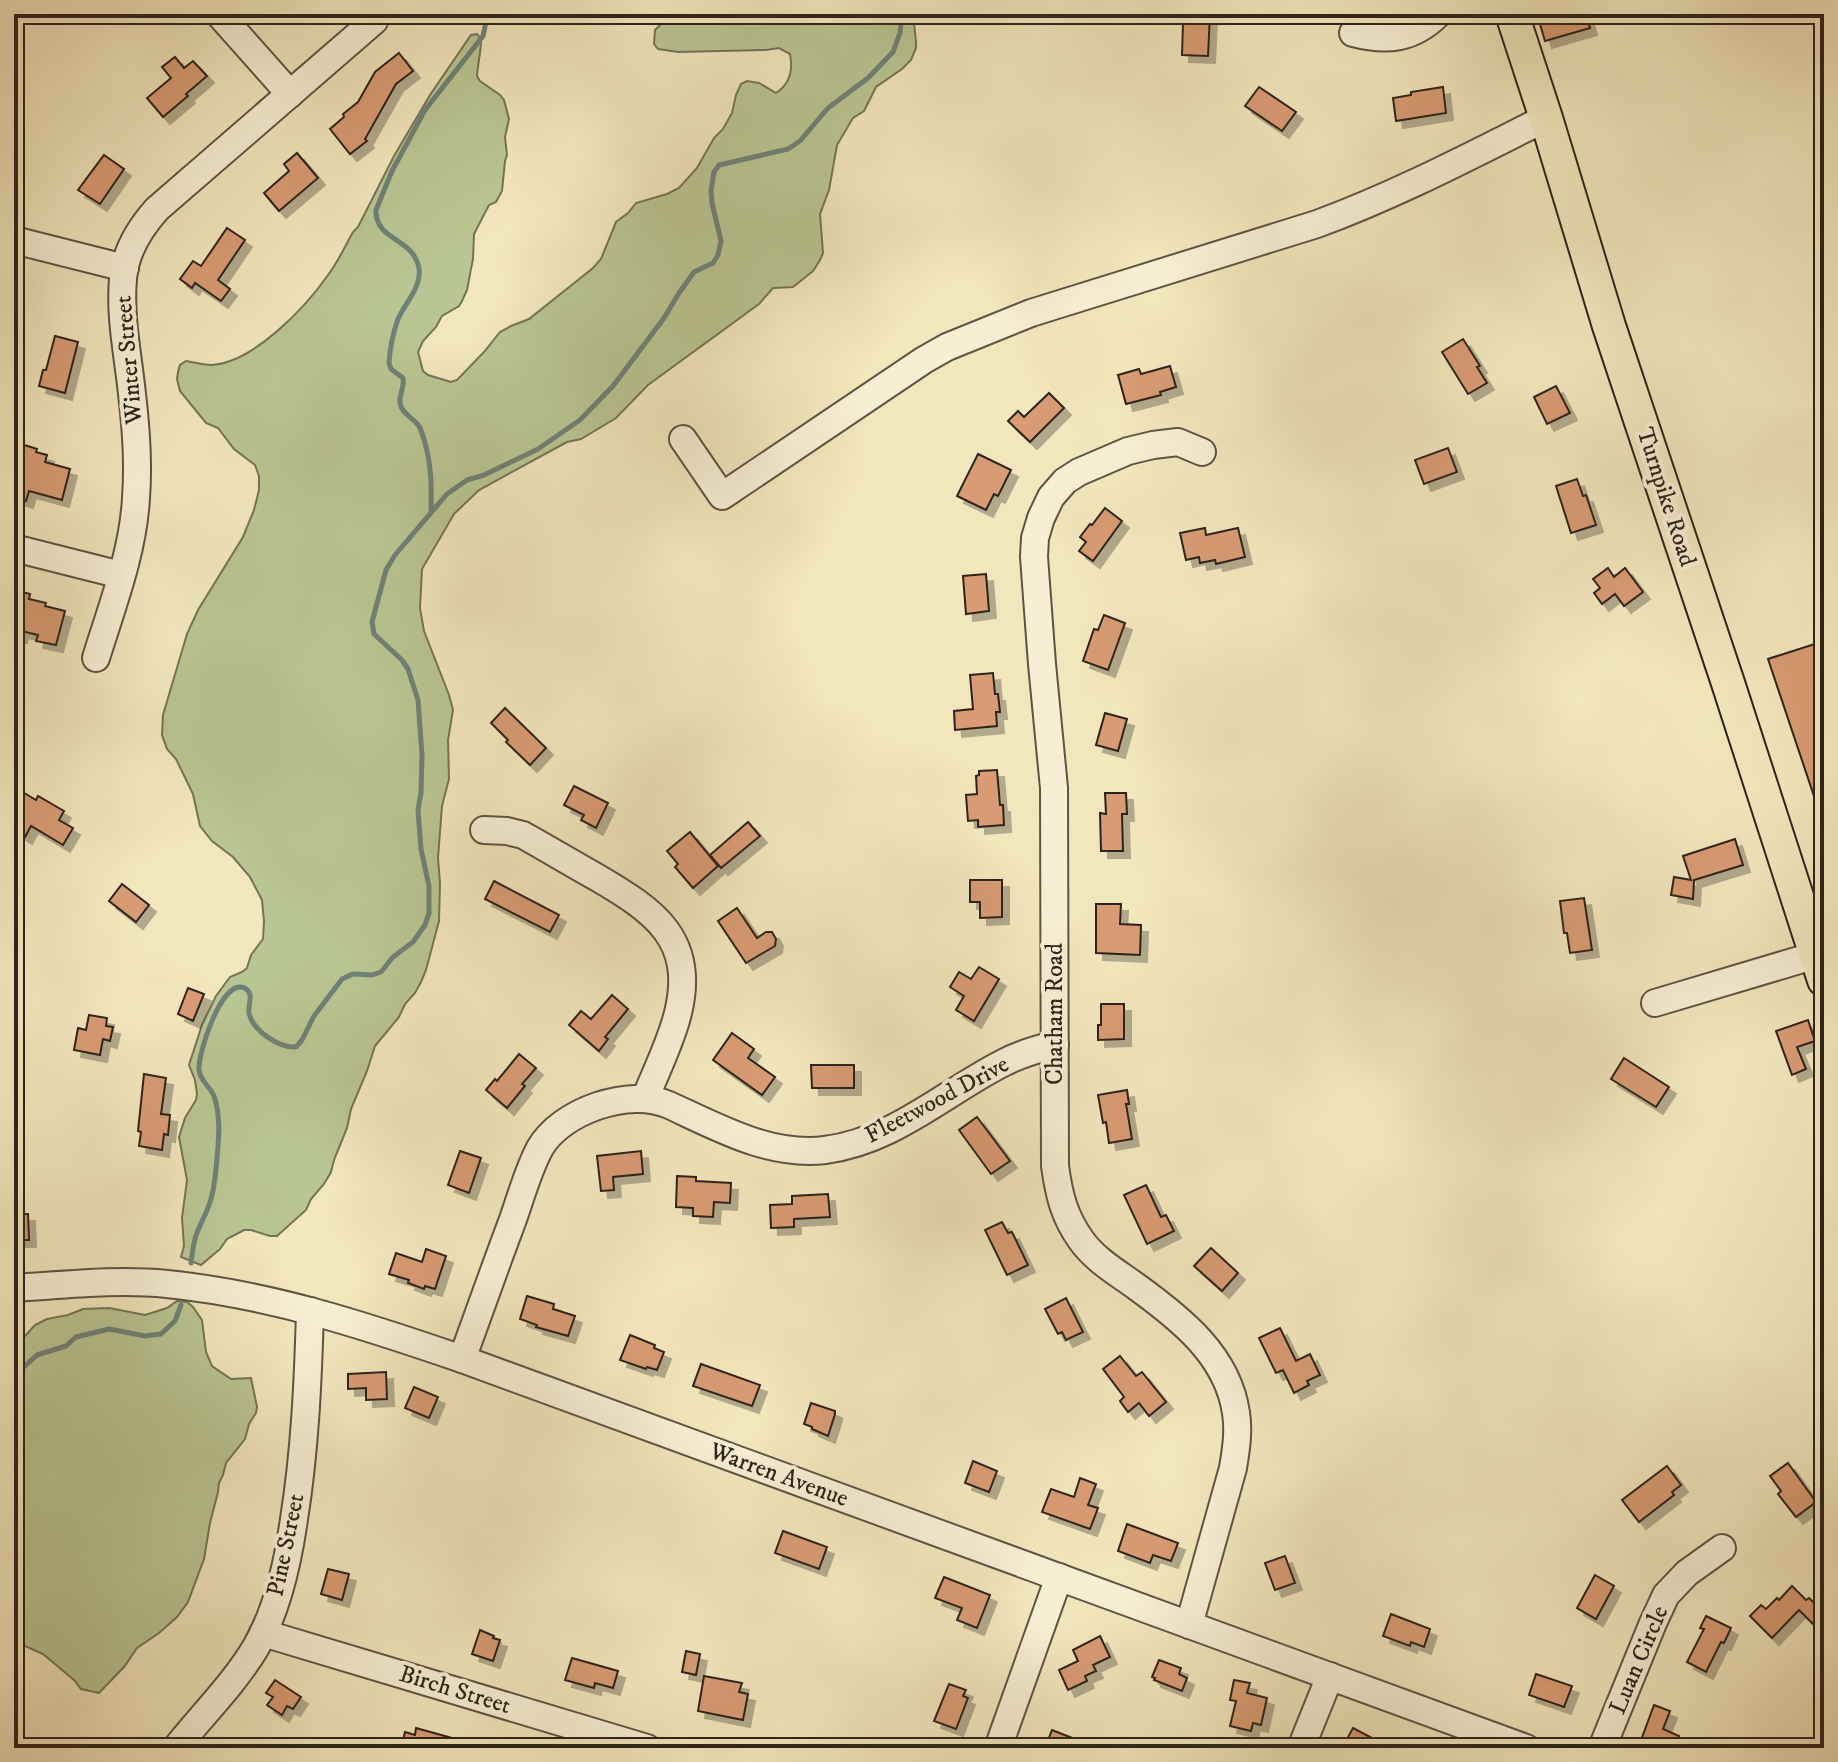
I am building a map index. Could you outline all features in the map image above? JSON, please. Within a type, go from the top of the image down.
[{"type":"main road","name":"Turnpike Road","points":[[1512,14],[1609,326],[1820,967]]},
{"type":"street","points":[[219,14],[290,94]]},
{"type":"street","points":[[1353,33],[1380,38],[1406,36],[1438,14]]},
{"type":"street","name":"Winter Street","points":[[96,658],[133,534],[136,499],[138,447],[123,323],[123,277],[131,249],[142,226],[157,209],[374,21]]},
{"type":"street","points":[[683,439],[722,496],[947,347],[1031,313],[1356,210],[1546,118]]},
{"type":"street","points":[[14,240],[125,268]]},
{"type":"street","name":"Chatham Road","points":[[1189,1625],[1233,1468],[1237,1444],[1236,1412],[1228,1384],[1213,1355],[1193,1331],[1168,1309],[1102,1261],[1082,1242],[1066,1216],[1059,1194],[1055,1166],[1054,788],[1034,557],[1035,538],[1051,497],[1065,481],[1079,472],[1128,451],[1153,445],[1178,442],[1202,452]]},
{"type":"street","points":[[14,548],[121,575]]},
{"type":"street","points":[[484,830],[523,835],[629,896],[653,914],[668,932],[680,966],[681,992],[674,1025],[645,1099]]},
{"type":"street","points":[[1655,1003],[1820,967]]},
{"type":"street","name":"Fleetwood Drive","points":[[462,1359],[541,1147],[559,1126],[586,1111],[617,1101],[645,1099],[667,1104],[722,1129],[772,1146],[801,1151],[829,1150],[870,1139],[897,1127],[1003,1063],[1055,1045]]},
{"type":"street","name":"Warren Avenue","points":[[14,1288],[114,1282],[165,1284],[228,1293],[363,1326],[462,1359],[1526,1748]]},
{"type":"street","name":"Pine Street","points":[[176,1748],[256,1647],[282,1579],[296,1510],[305,1439],[310,1311]]},
{"type":"street","name":"Luan Circle","points":[[1602,1748],[1666,1595],[1687,1573],[1722,1548]]},
{"type":"street","points":[[998,1748],[1059,1577]]},
{"type":"street","name":"Birch Street","points":[[263,1633],[647,1748]]},
{"type":"street","points":[[1301,1748],[1330,1676]]},
{"type":"green space","points":[[674,14],[913,14],[916,48],[911,60],[902,69],[876,87],[864,111],[853,118],[837,145],[829,190],[820,214],[823,253],[813,271],[793,287],[773,288],[759,304],[648,385],[616,418],[479,490],[454,514],[422,569],[420,608],[424,631],[453,710],[448,740],[449,779],[442,806],[438,858],[439,921],[426,970],[399,1017],[375,1046],[331,1172],[306,1210],[277,1236],[244,1230],[227,1239],[201,1265],[181,1257],[187,1180],[179,1137],[197,1094],[189,1065],[202,1025],[216,996],[230,977],[247,968],[251,955],[263,939],[264,921],[262,900],[250,877],[200,826],[193,794],[162,735],[163,715],[187,634],[198,610],[243,537],[254,510],[259,476],[255,465],[234,449],[218,428],[206,423],[180,391],[177,379],[180,365],[186,361],[211,365],[244,355],[277,332],[306,303],[332,270],[358,227],[430,95],[471,35],[477,34],[481,39],[477,76],[504,100],[509,119],[502,191],[496,202],[489,205],[474,234],[473,259],[462,301],[442,316],[418,352],[423,371],[428,375],[451,382],[457,380],[500,332],[529,319],[593,268],[601,259],[616,222],[636,203],[679,188],[697,168],[714,138],[723,129],[732,113],[741,84],[747,81],[759,83],[776,93],[787,81],[791,71],[790,54],[779,48],[678,52],[658,49],[654,44],[655,30]]},
{"type":"green space","points":[[177,1301],[187,1302],[202,1320],[206,1352],[212,1366],[231,1379],[251,1378],[256,1413],[245,1439],[226,1463],[204,1559],[188,1602],[177,1617],[137,1648],[99,1693],[81,1689],[43,1654],[23,1645],[14,1653],[14,1348],[35,1325],[47,1319],[83,1309],[109,1308],[145,1315],[167,1308]]},
{"type":"building","points":[[1187,14],[1210,14],[1208,56],[1182,55],[1183,24],[1186,24]]},
{"type":"building","points":[[1537,14],[1586,14],[1590,28],[1545,41]]},
{"type":"building","points":[[399,53],[413,71],[396,84],[365,139],[367,141],[350,154],[330,129],[358,102],[375,72]]},
{"type":"building","points":[[175,57],[184,68],[193,61],[207,76],[163,117],[147,98],[171,78],[162,67]]},
{"type":"building","points":[[1259,87],[1296,112],[1282,131],[1245,106]]},
{"type":"building","points":[[1443,87],[1446,113],[1396,121],[1393,98]]},
{"type":"building","points":[[297,153],[318,178],[279,211],[264,193],[289,171],[284,164]]},
{"type":"building","points":[[104,155],[124,169],[100,204],[78,190]]},
{"type":"building","points":[[227,228],[245,240],[218,280],[230,289],[221,301],[195,283],[192,288],[180,279],[193,261],[201,266]]},
{"type":"building","points":[[55,336],[78,342],[65,393],[39,386]]},
{"type":"building","points":[[1463,339],[1487,383],[1468,394],[1442,352]]},
{"type":"building","points":[[1170,366],[1176,387],[1160,392],[1161,395],[1126,404],[1118,375],[1139,369],[1141,374]]},
{"type":"building","points":[[1556,386],[1570,413],[1547,424],[1534,397]]},
{"type":"building","points":[[1049,393],[1064,408],[1030,442],[1008,421],[1018,411],[1024,417]]},
{"type":"building","points":[[18,443],[47,455],[45,462],[70,469],[62,500],[29,491],[26,501],[14,497],[14,456]]},
{"type":"building","points":[[1448,448],[1457,472],[1424,484],[1415,460]]},
{"type":"building","points":[[978,454],[1011,470],[998,496],[994,494],[986,510],[957,496]]},
{"type":"building","points":[[1577,479],[1596,525],[1571,533],[1556,486]]},
{"type":"building","points":[[1105,508],[1122,521],[1093,561],[1079,551],[1086,542],[1080,537]]},
{"type":"building","points":[[1205,528],[1206,535],[1238,528],[1245,557],[1216,564],[1215,560],[1200,563],[1199,557],[1186,560],[1180,533]]},
{"type":"building","points":[[1608,568],[1614,577],[1625,568],[1643,592],[1624,606],[1615,594],[1602,604],[1594,593],[1600,588],[1593,579]]},
{"type":"building","points":[[986,574],[989,611],[966,614],[963,576]]},
{"type":"building","points":[[14,590],[30,594],[29,599],[46,603],[45,606],[65,611],[56,645],[36,641],[38,635],[21,631],[20,636],[14,636]]},
{"type":"building","points":[[1104,615],[1125,623],[1108,670],[1083,661],[1094,629],[1098,630]]},
{"type":"building","points":[[1824,641],[1824,817],[1821,817],[1768,659]]},
{"type":"building","points":[[993,673],[1000,712],[996,712],[997,726],[955,730],[954,711],[973,709],[970,675]]},
{"type":"building","points":[[505,708],[546,748],[530,765],[491,723]]},
{"type":"building","points":[[1105,713],[1127,719],[1118,751],[1096,745]]},
{"type":"building","points":[[997,770],[1004,825],[978,827],[978,820],[968,821],[966,795],[977,794],[976,776],[979,771]]},
{"type":"building","points":[[574,786],[608,803],[596,828],[581,820],[584,815],[564,805]]},
{"type":"building","points":[[21,791],[36,800],[38,796],[64,811],[59,820],[73,828],[63,845],[31,826],[25,837],[14,830],[14,803]]},
{"type":"building","points":[[1105,793],[1126,793],[1127,814],[1122,814],[1123,851],[1101,851],[1100,813],[1106,814]]},
{"type":"building","points":[[748,822],[760,836],[721,868],[710,855]]},
{"type":"building","points":[[690,832],[718,866],[693,888],[675,867],[678,864],[667,851]]},
{"type":"building","points":[[1735,839],[1743,865],[1694,880],[1693,899],[1671,895],[1674,877],[1691,880],[1683,856]]},
{"type":"building","points":[[970,880],[1002,880],[1002,917],[980,918],[980,902],[970,902]]},
{"type":"building","points":[[494,881],[559,915],[550,932],[485,899]]},
{"type":"building","points":[[122,884],[149,905],[136,922],[109,901]]},
{"type":"building","points":[[1584,898],[1592,950],[1570,953],[1560,901]]},
{"type":"building","points":[[1096,904],[1121,904],[1120,924],[1141,925],[1140,955],[1096,953]]},
{"type":"building","points":[[737,908],[757,938],[772,932],[776,939],[775,946],[746,963],[718,921]]},
{"type":"building","points":[[979,967],[999,979],[974,1021],[956,1010],[964,996],[950,987],[959,972],[971,979]]},
{"type":"building","points":[[188,988],[204,994],[193,1021],[178,1014]]},
{"type":"building","points":[[612,995],[628,1009],[605,1037],[608,1039],[599,1051],[569,1025],[581,1011],[591,1019]]},
{"type":"building","points":[[1101,1004],[1124,1004],[1124,1039],[1098,1040]]},
{"type":"building","points":[[89,1015],[107,1018],[106,1026],[113,1027],[110,1041],[103,1039],[100,1055],[74,1050],[78,1028],[86,1030]]},
{"type":"building","points":[[1808,1020],[1815,1041],[1797,1047],[1806,1069],[1792,1075],[1776,1031]]},
{"type":"building","points":[[732,1033],[754,1049],[748,1058],[775,1077],[762,1095],[713,1060]]},
{"type":"building","points":[[519,1054],[536,1068],[507,1108],[486,1090]]},
{"type":"building","points":[[1624,1058],[1669,1087],[1656,1107],[1611,1079]]},
{"type":"building","points":[[811,1065],[854,1065],[854,1088],[812,1088]]},
{"type":"building","points":[[144,1074],[166,1078],[161,1114],[170,1115],[168,1135],[164,1134],[162,1150],[139,1146]]},
{"type":"building","points":[[1127,1090],[1129,1104],[1126,1104],[1132,1139],[1109,1143],[1098,1095]]},
{"type":"building","points":[[977,1117],[1010,1161],[991,1174],[959,1130]]},
{"type":"building","points":[[460,1151],[481,1158],[469,1193],[448,1185]]},
{"type":"building","points":[[641,1151],[643,1174],[613,1177],[614,1190],[601,1191],[597,1156]]},
{"type":"building","points":[[677,1176],[696,1177],[696,1181],[731,1183],[730,1203],[714,1202],[713,1217],[693,1216],[693,1208],[676,1207]]},
{"type":"building","points":[[1146,1185],[1161,1217],[1166,1215],[1174,1231],[1147,1244],[1124,1195]]},
{"type":"building","points":[[828,1194],[830,1217],[794,1219],[794,1227],[771,1228],[770,1205],[792,1204],[792,1196]]},
{"type":"building","points":[[14,1214],[28,1214],[29,1240],[14,1240]]},
{"type":"building","points":[[1002,1222],[1008,1233],[1012,1232],[1028,1265],[1007,1275],[985,1230]]},
{"type":"building","points":[[1211,1248],[1238,1273],[1222,1291],[1194,1266]]},
{"type":"building","points":[[426,1249],[446,1256],[435,1289],[425,1286],[424,1289],[389,1274],[396,1253],[422,1262]]},
{"type":"building","points":[[527,1296],[554,1304],[553,1309],[575,1316],[568,1336],[520,1319]]},
{"type":"building","points":[[1066,1298],[1083,1332],[1066,1340],[1062,1332],[1058,1334],[1045,1309]]},
{"type":"building","points":[[1280,1328],[1296,1361],[1310,1354],[1320,1375],[1307,1381],[1309,1385],[1294,1393],[1283,1370],[1276,1373],[1259,1338]]},
{"type":"building","points":[[630,1335],[664,1352],[657,1370],[620,1360]]},
{"type":"building","points":[[1120,1356],[1136,1376],[1142,1372],[1166,1402],[1149,1416],[1139,1403],[1128,1412],[1120,1401],[1124,1397],[1103,1369]]},
{"type":"building","points":[[701,1364],[760,1385],[752,1406],[693,1386]]},
{"type":"building","points":[[386,1372],[387,1399],[366,1400],[366,1388],[348,1389],[348,1374]]},
{"type":"building","points":[[414,1387],[438,1397],[429,1418],[405,1408]]},
{"type":"building","points":[[811,1403],[835,1411],[828,1436],[804,1424]]},
{"type":"building","points":[[973,1461],[997,1471],[989,1492],[965,1483]]},
{"type":"building","points":[[1788,1463],[1816,1502],[1796,1517],[1778,1494],[1781,1491],[1770,1476]]},
{"type":"building","points":[[1667,1466],[1681,1485],[1672,1492],[1674,1495],[1639,1522],[1622,1500]]},
{"type":"building","points":[[1080,1478],[1096,1484],[1088,1505],[1098,1508],[1090,1529],[1042,1512],[1051,1489],[1074,1497]]},
{"type":"building","points":[[1127,1524],[1178,1543],[1171,1561],[1153,1555],[1150,1563],[1118,1551]]},
{"type":"building","points":[[783,1531],[827,1547],[819,1569],[775,1553]]},
{"type":"building","points":[[1285,1556],[1295,1583],[1275,1590],[1265,1563]]},
{"type":"building","points":[[328,1569],[349,1574],[342,1600],[321,1594]]},
{"type":"building","points":[[1595,1575],[1614,1586],[1596,1619],[1577,1608]]},
{"type":"building","points":[[944,1577],[990,1595],[977,1628],[957,1620],[962,1608],[935,1598]]},
{"type":"building","points":[[1792,1586],[1824,1612],[1824,1617],[1815,1626],[1799,1610],[1772,1638],[1750,1616],[1761,1605],[1766,1609],[1777,1598],[1779,1600]]},
{"type":"building","points":[[1391,1614],[1430,1629],[1424,1647],[1411,1642],[1410,1646],[1383,1636]]},
{"type":"building","points":[[1706,1616],[1731,1628],[1706,1672],[1687,1662],[1704,1629],[1700,1628]]},
{"type":"building","points":[[480,1630],[500,1640],[493,1661],[472,1654]]},
{"type":"building","points":[[1100,1636],[1110,1657],[1093,1665],[1096,1671],[1085,1676],[1087,1681],[1068,1690],[1059,1670],[1078,1661],[1073,1650]]},
{"type":"building","points":[[686,1651],[700,1654],[696,1675],[682,1672]]},
{"type":"building","points":[[572,1658],[618,1671],[613,1688],[595,1683],[594,1688],[565,1680]]},
{"type":"building","points":[[1159,1660],[1181,1668],[1179,1674],[1187,1678],[1182,1691],[1154,1680],[1152,1677]]},
{"type":"building","points":[[1536,1674],[1572,1686],[1564,1707],[1529,1695]]},
{"type":"building","points":[[704,1676],[742,1683],[739,1692],[748,1694],[743,1720],[698,1711]]},
{"type":"building","points":[[275,1680],[301,1697],[293,1709],[287,1706],[282,1715],[267,1705],[273,1697],[266,1693]]},
{"type":"building","points":[[1234,1680],[1250,1683],[1247,1693],[1267,1698],[1261,1725],[1253,1723],[1251,1731],[1230,1726],[1236,1701],[1230,1700]]},
{"type":"building","points":[[949,1684],[966,1690],[963,1696],[968,1698],[956,1729],[934,1721]]},
{"type":"building","points":[[1654,1705],[1670,1711],[1663,1729],[1679,1736],[1675,1748],[1652,1748],[1640,1743]]},
{"type":"building","points":[[416,1728],[470,1743],[469,1748],[401,1748],[405,1732],[415,1735]]},
{"type":"building","points":[[1353,1728],[1372,1738],[1367,1748],[1342,1748]]},
{"type":"building","points":[[1052,1730],[1095,1747],[1095,1748],[1045,1748]]},
{"type":"waterway","points":[[431,511],[430,469],[424,438],[418,425],[401,407],[403,378],[391,369],[389,363],[396,324],[416,288],[419,268],[410,250],[381,228],[376,210],[392,171],[425,110],[483,36],[486,22],[483,14]]},
{"type":"waterway","points":[[191,1263],[196,1235],[213,1192],[219,1123],[212,1092],[200,1074],[200,1061],[206,1036],[225,997],[233,989],[241,987],[247,990],[250,993],[251,1020],[261,1032],[275,1041],[296,1047],[314,1016],[342,979],[353,974],[381,972],[393,957],[413,942],[429,913],[429,886],[421,849],[418,810],[422,755],[418,700],[408,669],[374,634],[372,622],[386,570],[447,494],[467,480],[538,449],[580,420],[613,386],[694,272],[713,263],[718,255],[721,241],[711,191],[714,172],[719,165],[788,149],[800,141],[828,108],[868,78],[893,52],[900,33],[902,14]]},
{"type":"waterway","points":[[14,1376],[37,1355],[66,1346],[76,1337],[109,1329],[145,1336],[161,1334],[175,1321],[181,1305]]}]
